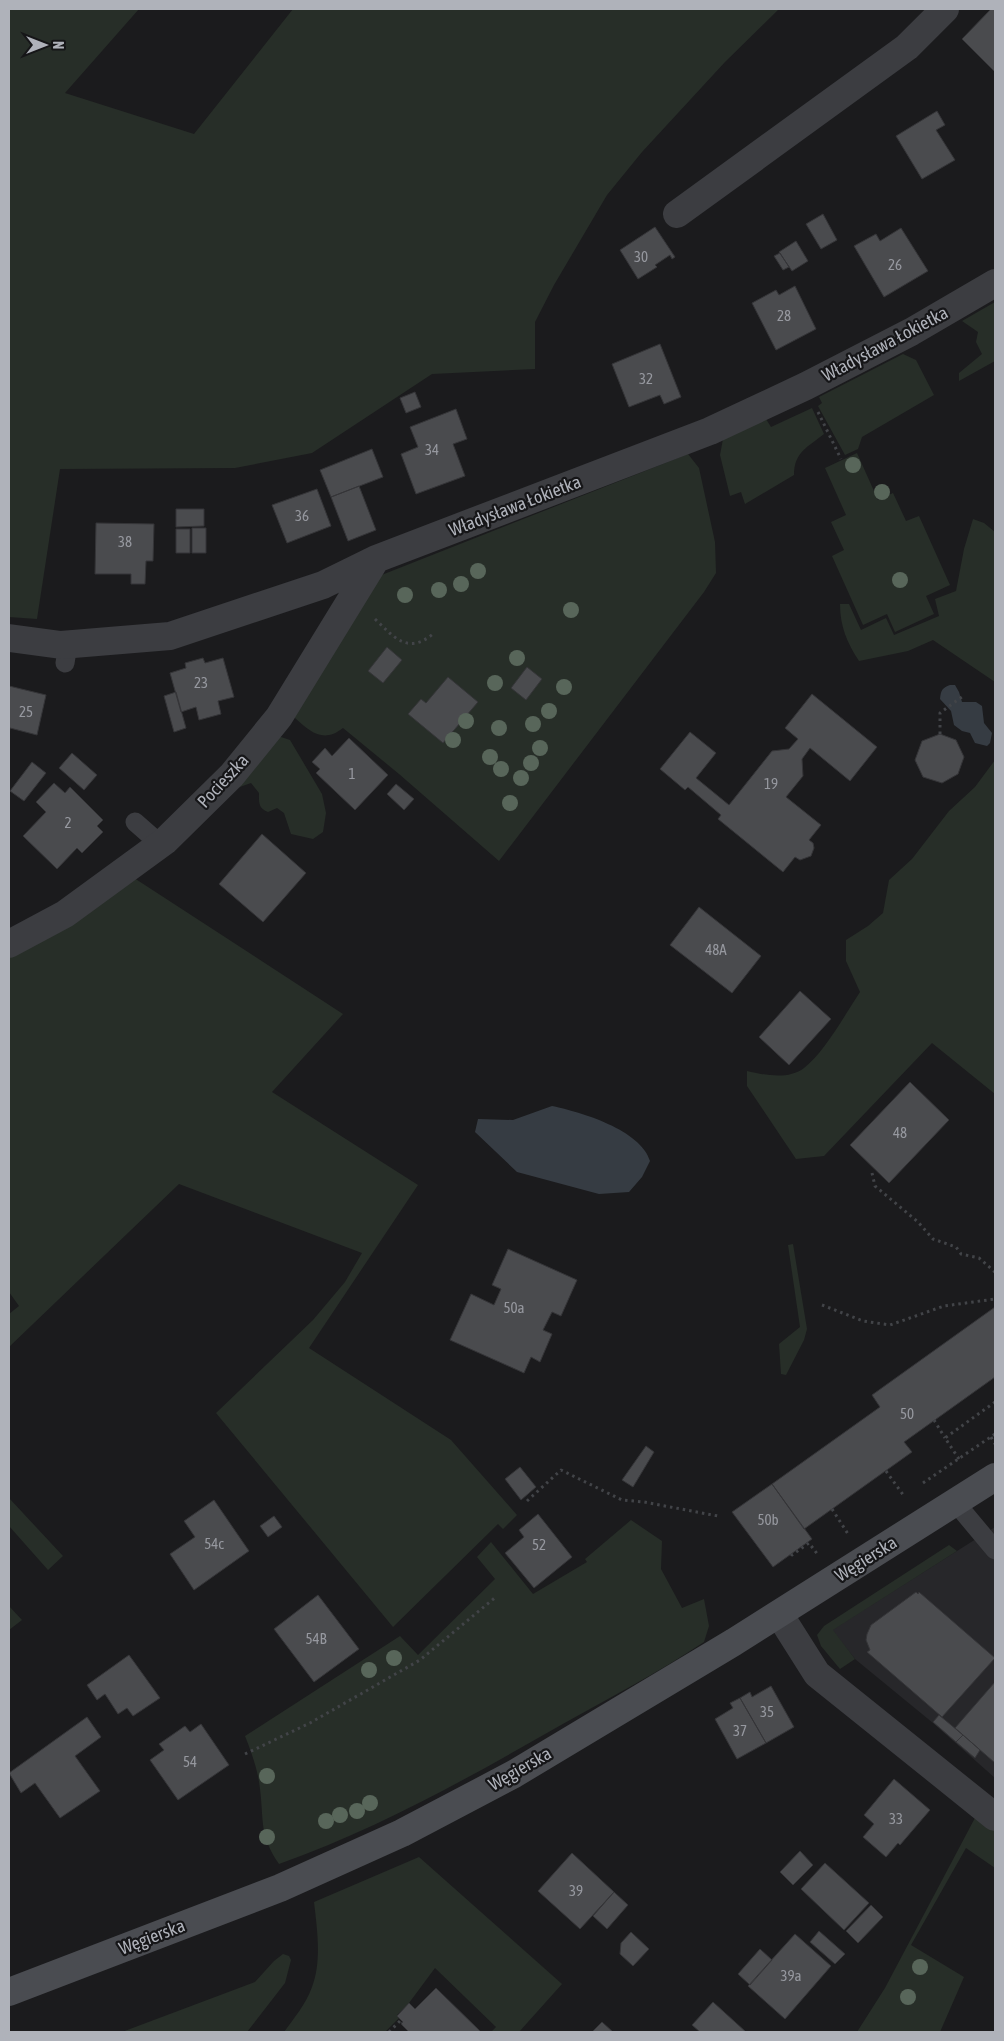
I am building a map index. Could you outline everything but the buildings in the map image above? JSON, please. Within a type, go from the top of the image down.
[{"type":"main road","name":"Węgierska","points":[[9,1992],[274,1891],[402,1833],[514,1774],[726,1647],[995,1477]]},
{"type":"street","points":[[677,214],[907,47],[945,9]]},
{"type":"street","name":"Władysława Łokietka","points":[[9,638],[61,645],[66,653],[170,636],[322,585],[376,559],[710,431],[806,386],[911,332],[995,283]]},
{"type":"street","name":"Pocieszka","points":[[9,944],[65,914],[160,844],[232,774],[279,717],[376,559]]},
{"type":"street","points":[[779,1614],[817,1674],[995,1817]]},
{"type":"lane","points":[[135,822],[160,844]]},
{"type":"lane","points":[[955,1502],[995,1550]]},
{"type":"path","points":[[816,409],[841,459]]},
{"type":"path","points":[[374,618],[402,642],[412,644],[423,642],[433,634]]},
{"type":"path","points":[[940,734],[940,713],[963,696]]},
{"type":"path","points":[[872,1174],[875,1186],[918,1222],[933,1239],[956,1246],[961,1254],[979,1258],[995,1272]]},
{"type":"path","points":[[822,1305],[863,1321],[890,1325],[944,1306],[995,1299]]},
{"type":"path","points":[[946,1438],[995,1402]]},
{"type":"path","points":[[934,1420],[959,1459]]},
{"type":"path","points":[[991,1437],[995,1444]]},
{"type":"path","points":[[527,1501],[561,1470],[622,1500],[644,1502],[718,1516]]},
{"type":"path","points":[[886,1471],[904,1496]]},
{"type":"path","points":[[832,1509],[848,1534]]},
{"type":"path","points":[[791,1554],[809,1543],[818,1554]]},
{"type":"path","points":[[245,1754],[310,1723],[420,1660],[497,1596]]},
{"type":"path","points":[[389,2032],[401,2020]]},
{"type":"shaded area","points":[[9,9],[139,9],[65,93],[194,134],[293,9],[779,9],[725,62],[642,152],[607,195],[554,285],[535,322],[535,369],[432,374],[312,453],[235,468],[60,469],[37,619],[9,617]]},
{"type":"shaded area","points":[[995,302],[995,361],[959,381],[959,373],[982,354],[976,342],[978,332],[962,321]]},
{"type":"shaded area","points":[[903,354],[916,360],[934,395],[862,437],[858,449],[845,455],[818,406],[822,403],[819,397]]},
{"type":"shaded area","points":[[812,408],[824,434],[799,455],[794,475],[745,504],[741,492],[730,496],[720,455],[723,439],[766,419],[771,427]]},
{"type":"shaded area","points":[[857,453],[878,500],[893,493],[906,521],[919,516],[950,585],[926,596],[934,614],[895,632],[887,614],[863,625],[832,556],[844,550],[831,522],[846,515],[825,468]]},
{"type":"shaded area","points":[[688,454],[699,468],[715,542],[716,573],[704,592],[499,861],[343,728],[330,735],[318,734],[312,732],[295,718],[294,711],[374,578]]},
{"type":"shaded area","points":[[973,519],[984,523],[995,532],[995,682],[933,640],[908,651],[859,661],[845,634],[841,620],[840,604],[849,604],[861,630],[886,618],[894,635],[939,616],[935,599],[956,591],[964,549]]},
{"type":"shaded area","points":[[950,685],[955,685],[962,702],[976,702],[982,706],[984,723],[992,733],[990,743],[987,746],[975,743],[970,733],[962,731],[954,725],[951,711],[940,699],[942,690]]},
{"type":"shaded area","points":[[278,736],[290,740],[322,794],[326,813],[323,832],[313,839],[291,834],[284,813],[277,808],[268,812],[262,809],[259,802],[259,793],[251,783],[237,788]]},
{"type":"shaded area","points":[[995,760],[995,1094],[932,1043],[824,1156],[796,1159],[747,1086],[747,1071],[769,1075],[791,1074],[804,1068],[819,1053],[860,992],[846,961],[846,940],[868,926],[883,913],[889,880],[912,859],[949,811],[975,787]]},
{"type":"shaded area","points":[[131,876],[343,1014],[272,1092],[418,1185],[309,1348],[451,1440],[517,1515],[503,1529],[498,1524],[393,1627],[216,1413],[313,1320],[345,1282],[362,1253],[179,1184],[9,1347],[9,1314],[19,1306],[9,1292],[9,951]]},
{"type":"shaded area","points":[[552,1106],[608,1124],[635,1140],[644,1150],[650,1161],[642,1177],[629,1192],[599,1194],[517,1172],[475,1132],[478,1119],[513,1120]]},
{"type":"shaded area","points":[[793,1244],[807,1329],[804,1340],[786,1375],[781,1374],[779,1344],[800,1327],[788,1245]]},
{"type":"shaded area","points":[[9,1498],[63,1556],[48,1570],[9,1526]]},
{"type":"shaded area","points":[[631,1520],[662,1541],[661,1569],[682,1608],[704,1599],[709,1626],[704,1642],[633,1685],[423,1801],[352,1835],[279,1864],[265,1836],[258,1775],[245,1736],[400,1636],[418,1655],[495,1579],[477,1557],[491,1542],[533,1594],[587,1562],[585,1559]]},
{"type":"shaded area","points":[[995,1527],[995,1778],[933,1723],[855,1659],[832,1630]]},
{"type":"shaded area","points":[[949,1545],[957,1551],[833,1630],[855,1659],[840,1669],[821,1646],[817,1635],[824,1626]]},
{"type":"shaded area","points":[[9,1606],[22,1620],[9,1630]]},
{"type":"shaded area","points":[[976,1816],[995,1830],[995,1868],[966,1848],[911,1945],[964,1977],[940,2032],[857,2032],[885,1988]]},
{"type":"shaded area","points":[[419,1857],[562,1984],[519,2032],[491,2032],[496,2027],[435,1968],[409,2003],[397,2015],[399,2018],[385,2032],[284,2032],[300,2011],[315,1977],[318,1945],[314,1902]]},
{"type":"shaded area","points":[[283,1954],[289,1956],[291,1960],[285,1983],[247,2032],[122,2032],[255,1982]]}]
